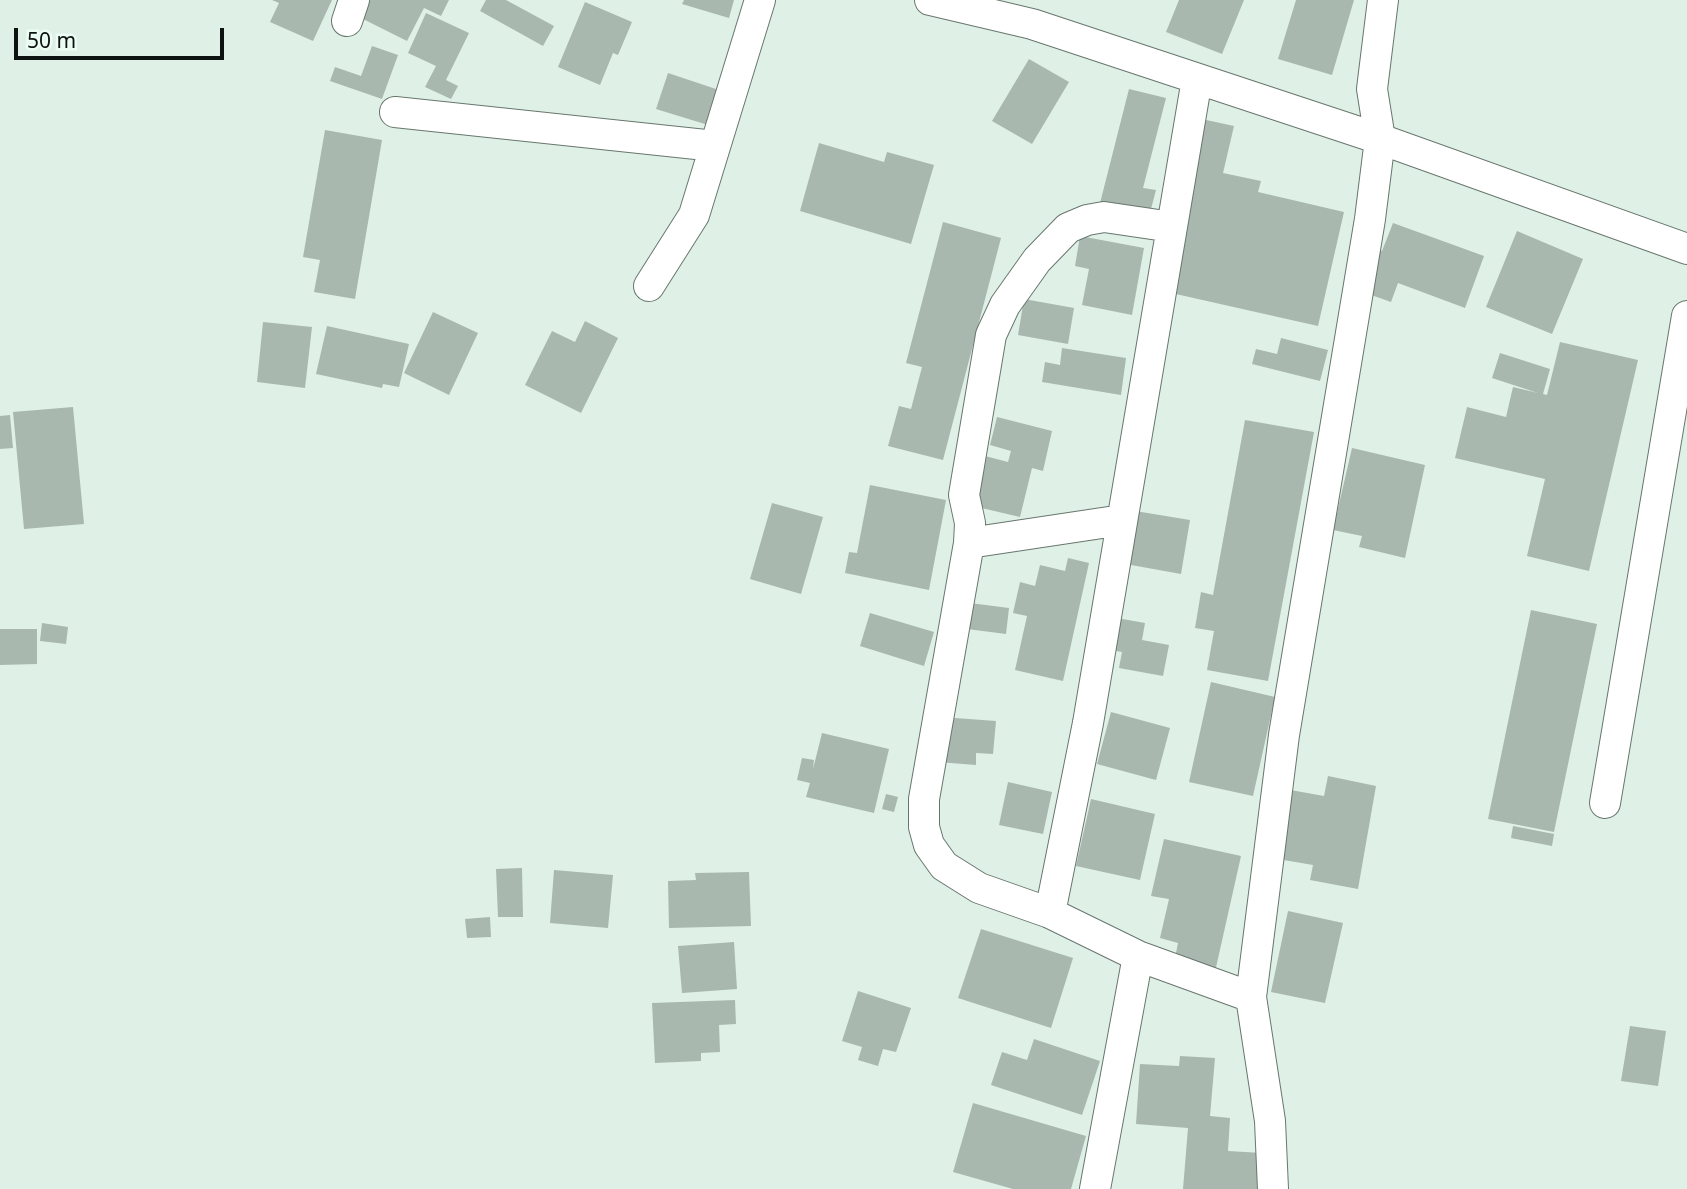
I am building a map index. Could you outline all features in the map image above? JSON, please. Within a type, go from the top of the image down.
[{"type":"street","points":[[649,286],[694,215],[760,0]]},
{"type":"street","points":[[930,0],[1035,12],[1197,79],[1380,139],[1687,248]]},
{"type":"street","points":[[1273,1189],[1270,1121],[1251,997],[1284,735],[1365,246],[1380,139],[1371,89],[1383,0]]},
{"type":"street","points":[[1050,913],[1088,723],[1197,79]]},
{"type":"street","points":[[395,112],[715,146]]},
{"type":"street","points":[[1172,227],[1104,218],[1087,220],[1068,228],[1037,260],[1005,305],[991,335],[964,495],[970,523],[969,543],[923,799],[925,827],[929,845],[944,866],[979,888],[1050,913],[1138,956],[1251,997]]},
{"type":"street","points":[[1605,803],[1687,316]]},
{"type":"street","points":[[969,543],[1122,520]]},
{"type":"street","points":[[1095,1189],[1138,956]]},
{"type":"building","points":[[272,0],[332,0],[313,41],[270,22],[279,3]]},
{"type":"building","points":[[370,0],[449,0],[441,16],[424,8],[407,41],[361,18]]},
{"type":"building","points":[[486,0],[506,0],[554,26],[543,46],[480,11]]},
{"type":"building","points":[[684,0],[734,0],[729,18],[682,4]]},
{"type":"building","points":[[1179,0],[1244,0],[1222,54],[1166,32]]},
{"type":"building","points":[[1296,0],[1354,0],[1332,75],[1278,59]]},
{"type":"building","points":[[585,2],[632,22],[618,55],[613,53],[600,85],[558,67]]},
{"type":"building","points":[[426,13],[469,33],[446,80],[458,86],[451,99],[425,87],[436,66],[408,53]]},
{"type":"building","points":[[372,46],[398,55],[382,99],[330,81],[335,67],[361,76]]},
{"type":"building","points":[[1029,59],[1069,82],[1032,144],[992,121]]},
{"type":"building","points":[[668,73],[719,90],[708,125],[656,109]]},
{"type":"building","points":[[1129,89],[1166,98],[1143,188],[1156,190],[1146,228],[1097,215]]},
{"type":"building","points":[[1197,118],[1234,126],[1223,173],[1261,181],[1258,192],[1344,212],[1318,326],[1158,290]]},
{"type":"building","points":[[325,130],[382,140],[355,299],[314,292],[320,260],[303,257]]},
{"type":"building","points":[[819,143],[884,162],[887,152],[934,165],[911,244],[800,211]]},
{"type":"building","points":[[943,222],[1001,238],[943,460],[888,446],[899,406],[911,409],[922,367],[906,363]]},
{"type":"building","points":[[1393,223],[1484,256],[1465,308],[1398,283],[1391,302],[1360,291],[1376,249],[1382,251]]},
{"type":"building","points":[[1517,231],[1583,259],[1552,334],[1486,307]]},
{"type":"building","points":[[1080,236],[1144,248],[1132,315],[1082,305],[1089,269],[1075,266]]},
{"type":"building","points":[[1024,299],[1074,308],[1068,344],[1018,335]]},
{"type":"building","points":[[433,312],[478,333],[449,395],[404,373]]},
{"type":"building","points":[[585,321],[618,338],[581,413],[525,385],[552,331],[575,342]]},
{"type":"building","points":[[263,322],[312,327],[305,388],[257,382]]},
{"type":"building","points":[[327,326],[409,344],[399,387],[383,384],[382,388],[316,374]]},
{"type":"building","points":[[1281,338],[1328,350],[1320,381],[1252,364],[1256,349],[1277,354]]},
{"type":"building","points":[[1560,342],[1638,360],[1589,571],[1527,556],[1545,479],[1455,458],[1467,407],[1506,417],[1513,387],[1538,393],[1492,378],[1500,353],[1550,369],[1543,394],[1547,395]]},
{"type":"building","points":[[1062,348],[1126,358],[1121,395],[1042,382],[1045,362],[1060,365]]},
{"type":"building","points":[[73,407],[84,524],[24,529],[13,412]]},
{"type":"building","points":[[10,415],[13,448],[0,449],[0,416]]},
{"type":"building","points":[[997,417],[1052,431],[1043,471],[1032,468],[1020,517],[973,506],[985,456],[1008,462],[1011,451],[990,445]]},
{"type":"building","points":[[1245,420],[1314,432],[1268,681],[1207,670],[1214,631],[1195,628],[1201,592],[1213,595]]},
{"type":"building","points":[[1352,448],[1425,465],[1405,558],[1359,547],[1362,536],[1333,530]]},
{"type":"building","points":[[870,485],[946,500],[929,590],[845,573],[849,552],[857,553]]},
{"type":"building","points":[[772,503],[823,517],[801,594],[750,579]]},
{"type":"building","points":[[1129,510],[1190,520],[1181,574],[1120,563]]},
{"type":"building","points":[[1068,558],[1089,563],[1063,681],[1015,670],[1027,616],[1013,613],[1020,582],[1035,586],[1040,565],[1065,571]]},
{"type":"building","points":[[970,603],[1009,608],[1006,634],[967,629]]},
{"type":"building","points":[[1531,610],[1597,624],[1554,832],[1488,819]]},
{"type":"building","points":[[870,613],[934,632],[924,666],[860,646]]},
{"type":"building","points":[[1111,617],[1145,623],[1142,640],[1169,645],[1163,676],[1119,668],[1122,652],[1105,649]]},
{"type":"building","points":[[42,623],[68,627],[66,644],[40,641]]},
{"type":"building","points":[[0,629],[37,629],[37,664],[0,665]]},
{"type":"building","points":[[1211,682],[1275,697],[1253,796],[1189,782]]},
{"type":"building","points":[[1111,712],[1170,728],[1156,780],[1097,764]]},
{"type":"building","points":[[941,717],[996,721],[993,754],[976,753],[976,765],[938,762]]},
{"type":"building","points":[[822,733],[889,749],[874,813],[806,797],[810,783],[797,780],[802,758],[814,760],[813,769]]},
{"type":"building","points":[[1328,776],[1376,786],[1358,889],[1310,880],[1313,865],[1272,858],[1285,789],[1324,796]]},
{"type":"building","points":[[1008,782],[1052,792],[1043,834],[999,825]]},
{"type":"building","points":[[886,794],[898,797],[894,812],[882,809]]},
{"type":"building","points":[[1091,799],[1155,814],[1140,880],[1076,866]]},
{"type":"building","points":[[1513,826],[1554,834],[1552,846],[1511,838]]},
{"type":"building","points":[[1164,839],[1241,856],[1215,972],[1174,963],[1178,943],[1160,938],[1169,899],[1151,896]]},
{"type":"building","points":[[522,868],[523,917],[498,917],[496,869]]},
{"type":"building","points":[[554,870],[613,875],[608,928],[550,923]]},
{"type":"building","points":[[749,872],[751,926],[669,928],[668,881],[696,880],[695,873]]},
{"type":"building","points":[[1288,911],[1343,923],[1325,1003],[1271,992]]},
{"type":"building","points":[[490,917],[491,937],[467,938],[465,919]]},
{"type":"building","points":[[981,929],[1073,958],[1051,1028],[958,998]]},
{"type":"building","points":[[734,942],[737,989],[682,993],[678,946]]},
{"type":"building","points":[[858,991],[911,1008],[896,1052],[883,1049],[878,1066],[858,1060],[862,1047],[842,1041]]},
{"type":"building","points":[[735,1000],[736,1024],[719,1025],[720,1052],[701,1053],[701,1061],[655,1063],[652,1003]]},
{"type":"building","points":[[1630,1026],[1666,1031],[1658,1086],[1621,1081]]},
{"type":"building","points":[[1034,1039],[1100,1061],[1082,1115],[991,1085],[1002,1052],[1027,1060]]},
{"type":"building","points":[[1180,1056],[1215,1058],[1210,1116],[1230,1118],[1228,1151],[1262,1153],[1260,1189],[1183,1189],[1188,1128],[1136,1124],[1140,1064],[1179,1066]]},
{"type":"building","points":[[973,1103],[1086,1136],[1071,1189],[1013,1189],[953,1172]]}]
